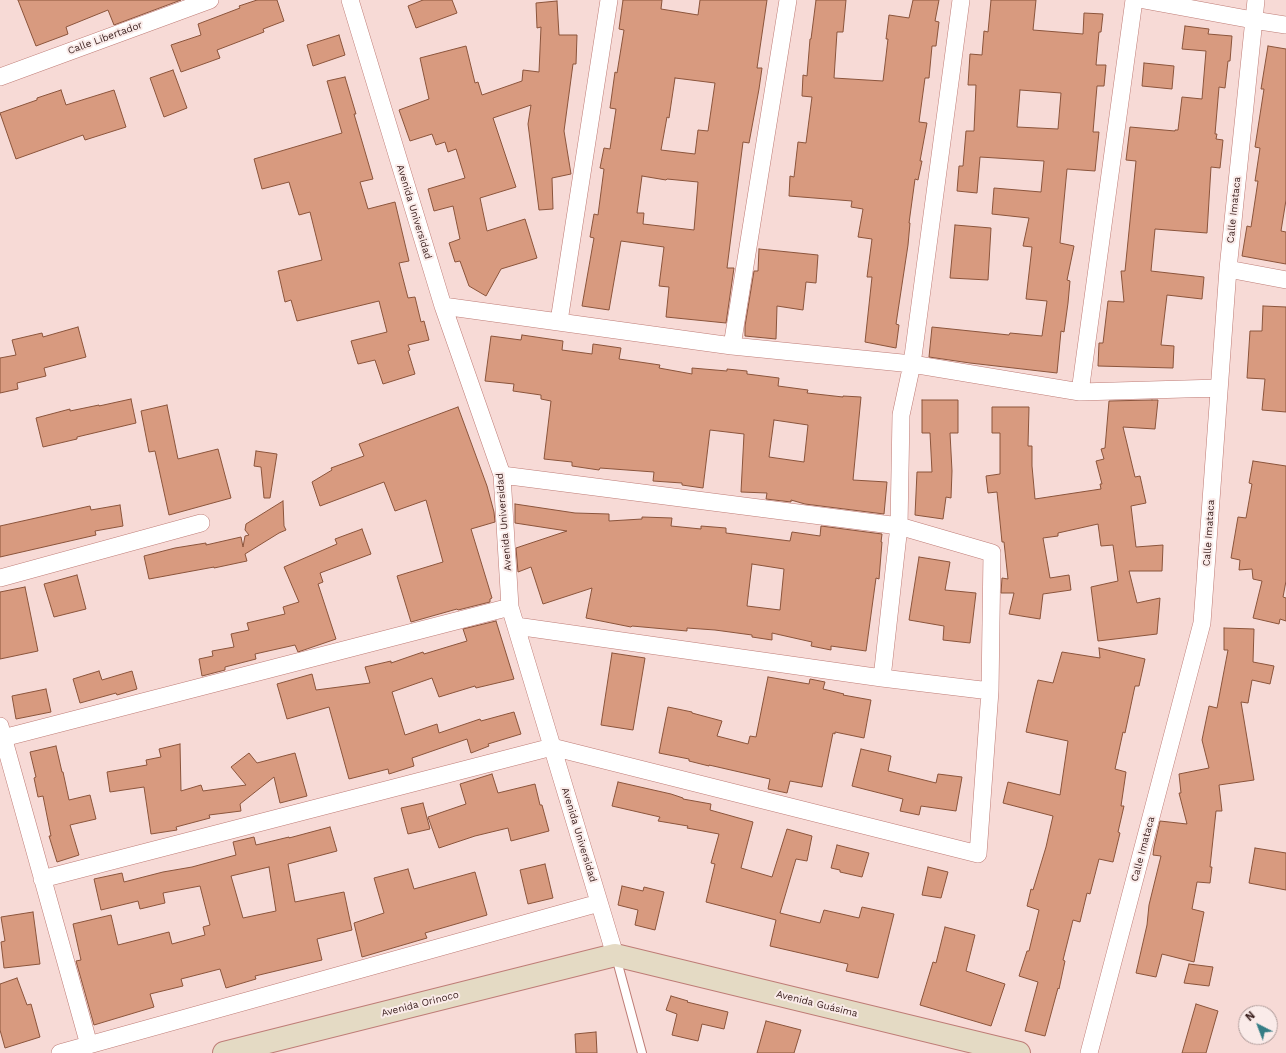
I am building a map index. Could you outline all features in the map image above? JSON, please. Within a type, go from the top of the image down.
[{"type":"main road","name":"Avenida Orinoco","points":[[224,1053],[615,956]]},
{"type":"main road","name":"Avenida Guásima","points":[[615,956],[1018,1053]]},
{"type":"street","name":"Calle Libertador","points":[[0,76],[210,0]]},
{"type":"street","name":"Avenida Universidad","points":[[350,0],[443,306],[502,475],[510,607],[615,956]]},
{"type":"street","points":[[559,321],[609,0]]},
{"type":"street","points":[[732,346],[788,0]]},
{"type":"street","points":[[882,678],[899,526],[901,415],[912,364],[961,0]]},
{"type":"street","points":[[1080,392],[1134,0]]},
{"type":"street","points":[[1144,0],[1286,25]]},
{"type":"street","name":"Calle Imataca","points":[[1089,1053],[1202,623],[1228,269],[1256,0]]},
{"type":"street","points":[[1228,269],[1286,280]]},
{"type":"street","points":[[443,306],[732,346],[912,364],[1080,392],[1219,388]]},
{"type":"street","points":[[42,879],[552,747],[978,854],[990,691],[992,553],[899,526],[502,475]]},
{"type":"street","points":[[0,578],[201,523]]},
{"type":"street","points":[[89,1045],[2,732],[510,607]]},
{"type":"street","points":[[516,626],[882,678],[990,691]]},
{"type":"street","points":[[60,1053],[599,903]]},
{"type":"lane","points":[[615,956],[642,1053]]},
{"type":"building","points":[[18,0],[181,0],[114,25],[108,10],[66,27],[68,34],[36,46]]},
{"type":"building","points":[[257,0],[277,0],[284,21],[263,29],[264,32],[217,50],[220,58],[181,72],[171,45],[201,35],[198,24],[240,8],[239,6]]},
{"type":"building","points":[[423,0],[452,0],[457,13],[416,28],[408,6]]},
{"type":"building","points":[[623,0],[662,0],[661,9],[698,15],[700,0],[767,0],[757,68],[762,68],[759,89],[749,143],[743,142],[727,268],[734,268],[726,323],[666,317],[669,287],[659,286],[664,247],[621,241],[609,310],[582,306],[594,238],[590,237],[594,214],[598,215],[604,169],[600,168],[604,148],[610,149],[616,109],[610,108],[615,72],[617,73],[624,30],[619,29]],"holes":[[[675,78],[715,83],[708,131],[698,130],[695,154],[661,150],[667,117],[669,118]],[[642,176],[666,180],[698,182],[694,230],[643,224],[644,213],[637,213]]]},
{"type":"building","points":[[816,0],[846,0],[843,32],[837,32],[834,78],[883,81],[889,15],[909,18],[913,0],[939,0],[935,21],[939,22],[936,46],[932,46],[929,78],[925,78],[919,122],[927,123],[918,180],[915,179],[909,223],[908,245],[896,324],[899,325],[896,348],[865,342],[872,277],[867,277],[872,239],[858,237],[863,209],[851,207],[852,201],[789,196],[790,176],[794,177],[798,142],[806,143],[812,97],[802,96],[803,75],[807,76],[810,39]]},
{"type":"building","points":[[991,0],[1036,0],[1033,30],[1083,34],[1084,13],[1103,14],[1101,32],[1099,32],[1096,65],[1106,65],[1104,86],[1097,86],[1093,132],[1099,132],[1095,171],[1067,169],[1060,243],[1074,246],[1067,280],[1070,281],[1068,303],[1064,332],[1061,331],[1057,373],[929,357],[932,327],[1009,335],[1010,333],[1042,336],[1047,301],[1026,299],[1032,247],[1023,246],[1029,218],[992,214],[994,188],[1041,192],[1044,161],[980,157],[977,193],[957,191],[959,166],[963,166],[966,131],[974,131],[976,85],[968,85],[970,54],[982,55],[984,31],[988,32]],"holes":[[[1020,90],[1061,93],[1058,129],[1017,127]]]},
{"type":"building","points":[[557,1],[559,35],[577,35],[576,64],[573,64],[564,131],[571,174],[552,178],[553,209],[539,210],[528,124],[531,105],[493,118],[516,187],[480,198],[487,231],[525,219],[537,258],[501,269],[486,296],[469,286],[460,261],[455,262],[449,243],[460,239],[453,206],[434,211],[428,189],[465,178],[456,149],[448,152],[445,142],[436,145],[432,134],[410,141],[399,110],[429,99],[420,58],[466,46],[475,83],[478,82],[482,95],[522,81],[523,70],[539,72],[541,27],[537,28],[536,3]]},
{"type":"building","points":[[1185,26],[1209,29],[1208,34],[1232,36],[1230,61],[1228,61],[1225,88],[1219,87],[1215,134],[1217,134],[1216,139],[1223,140],[1220,168],[1211,167],[1207,233],[1155,229],[1151,271],[1204,277],[1202,299],[1167,295],[1161,345],[1174,346],[1173,368],[1098,366],[1099,343],[1103,343],[1108,301],[1124,302],[1121,271],[1125,271],[1136,161],[1126,160],[1130,127],[1178,130],[1182,97],[1202,99],[1206,51],[1182,49]]},
{"type":"building","points":[[339,35],[345,55],[313,66],[307,45]]},
{"type":"building","points":[[1268,46],[1286,49],[1286,200],[1281,231],[1286,232],[1286,264],[1242,256],[1247,226],[1251,227],[1258,181],[1255,181],[1260,148],[1255,147],[1264,89],[1261,89]]},
{"type":"building","points":[[1144,63],[1174,66],[1172,89],[1142,86]]},
{"type":"building","points":[[173,70],[187,108],[164,117],[150,78]]},
{"type":"building","points":[[345,77],[373,179],[360,182],[368,209],[395,202],[409,261],[399,263],[408,298],[415,297],[421,322],[424,321],[429,340],[408,345],[410,350],[408,351],[415,374],[383,384],[375,360],[358,364],[351,341],[387,332],[379,301],[297,321],[291,300],[285,302],[278,271],[322,260],[310,212],[299,215],[289,182],[262,189],[254,159],[342,133],[327,81]]},
{"type":"building","points":[[61,90],[66,105],[114,90],[126,127],[85,140],[83,135],[16,159],[0,113]]},
{"type":"building","points":[[955,225],[991,228],[988,280],[950,278]]},
{"type":"building","points":[[759,249],[818,255],[816,283],[806,282],[803,310],[777,306],[776,339],[745,336],[745,326],[754,271],[758,271]]},
{"type":"building","points":[[1263,306],[1286,307],[1286,412],[1262,410],[1265,379],[1247,378],[1250,331],[1262,331]]},
{"type":"building","points":[[78,327],[86,357],[44,368],[46,376],[17,383],[18,389],[0,393],[0,358],[16,355],[12,340],[42,333],[43,337]]},
{"type":"building","points":[[522,335],[563,341],[562,350],[592,354],[593,344],[621,348],[619,359],[660,365],[659,368],[692,374],[692,368],[747,371],[747,374],[779,378],[778,386],[808,390],[807,393],[843,397],[861,397],[853,480],[887,482],[884,514],[805,504],[791,500],[791,502],[766,499],[767,493],[741,492],[744,434],[710,430],[703,488],[682,485],[682,483],[653,481],[654,472],[600,468],[599,470],[572,466],[572,462],[544,459],[551,401],[541,399],[541,395],[513,391],[514,384],[485,381],[491,336],[521,340]],"holes":[[[774,420],[808,425],[804,462],[769,457]]]},
{"type":"building","points":[[131,399],[136,423],[43,447],[36,418],[70,409],[70,411]]},
{"type":"building","points":[[922,400],[958,400],[958,433],[950,433],[952,471],[951,498],[946,497],[943,519],[915,515],[917,472],[932,472],[930,433],[922,433]]},
{"type":"building","points":[[1158,400],[1155,429],[1123,427],[1135,477],[1140,476],[1146,503],[1131,506],[1136,547],[1163,545],[1162,571],[1129,571],[1137,603],[1160,598],[1157,634],[1098,641],[1091,587],[1118,581],[1113,545],[1101,546],[1098,524],[1058,533],[1058,536],[1043,538],[1050,578],[1069,575],[1071,590],[1043,594],[1040,619],[1009,614],[1014,593],[1001,593],[1002,578],[1008,579],[1004,542],[1002,542],[997,492],[988,493],[986,476],[1000,474],[1000,433],[992,433],[992,407],[1029,407],[1028,446],[1032,446],[1035,499],[1101,489],[1100,484],[1102,484],[1096,461],[1104,459],[1101,449],[1105,448],[1109,401]]},
{"type":"building","points":[[167,405],[178,459],[218,449],[231,498],[169,515],[155,451],[149,452],[141,411]]},
{"type":"building","points":[[458,407],[487,486],[494,512],[495,522],[471,529],[492,598],[490,599],[490,602],[457,609],[411,622],[397,576],[443,562],[426,500],[395,511],[384,482],[320,506],[312,482],[332,470],[331,468],[364,456],[359,444]]},
{"type":"building","points":[[256,451],[277,454],[270,498],[264,498],[261,467],[254,466]]},
{"type":"building","points":[[1253,461],[1286,466],[1286,581],[1283,597],[1286,598],[1286,621],[1280,619],[1279,624],[1253,618],[1262,581],[1253,579],[1252,569],[1239,570],[1240,560],[1231,558],[1238,517],[1246,518],[1252,484],[1249,483]]},
{"type":"building","points":[[283,501],[284,526],[286,530],[245,554],[247,561],[149,579],[144,556],[175,548],[206,543],[206,545],[241,537],[243,547],[245,536],[249,535],[245,530],[246,524]]},
{"type":"building","points":[[515,504],[575,513],[609,514],[609,521],[642,519],[642,517],[672,518],[671,526],[701,529],[701,526],[726,528],[726,533],[790,541],[792,532],[820,536],[821,526],[882,534],[879,579],[876,578],[866,651],[831,646],[831,650],[811,646],[812,642],[772,633],[772,640],[752,637],[752,635],[715,630],[687,628],[687,631],[631,627],[586,618],[592,588],[543,604],[531,567],[518,572],[516,548],[567,531],[515,523]],"holes":[[[752,564],[784,569],[780,610],[747,606]]]},
{"type":"building","points":[[120,505],[123,526],[95,531],[96,535],[0,557],[0,526],[90,506],[91,510]]},
{"type":"building","points":[[362,529],[371,554],[320,573],[323,582],[318,584],[336,639],[298,652],[295,645],[255,654],[256,659],[225,667],[225,670],[202,676],[199,659],[213,656],[212,651],[234,647],[231,634],[249,630],[247,623],[285,614],[283,607],[299,602],[284,567],[337,544],[335,539]]},
{"type":"building","points":[[919,557],[950,562],[945,590],[976,593],[970,643],[943,640],[944,626],[909,620]]},
{"type":"building","points":[[77,575],[86,609],[54,617],[44,584]]},
{"type":"building","points":[[25,587],[38,651],[0,659],[0,592]]},
{"type":"building","points":[[496,621],[514,679],[476,688],[475,686],[439,697],[432,678],[392,692],[405,735],[437,724],[439,733],[480,719],[481,721],[514,712],[521,734],[488,744],[489,746],[471,753],[467,739],[412,758],[414,766],[389,774],[388,769],[349,779],[329,707],[287,719],[277,684],[312,674],[316,690],[370,683],[365,667],[391,661],[391,663],[423,652],[424,654],[467,641],[463,629]]},
{"type":"building","points":[[1224,628],[1254,629],[1253,662],[1274,666],[1270,684],[1252,680],[1248,703],[1241,702],[1254,780],[1219,785],[1222,811],[1216,811],[1210,867],[1212,867],[1210,883],[1197,882],[1192,909],[1204,912],[1194,962],[1162,954],[1156,977],[1136,973],[1147,925],[1149,905],[1161,856],[1153,855],[1160,821],[1187,824],[1179,793],[1181,793],[1179,774],[1209,768],[1202,740],[1209,706],[1217,708],[1228,650],[1224,650]]},
{"type":"building","points":[[1099,648],[1145,659],[1139,686],[1135,686],[1125,733],[1123,732],[1115,769],[1126,772],[1121,806],[1124,806],[1118,832],[1120,833],[1113,862],[1099,859],[1090,894],[1087,893],[1080,922],[1073,920],[1063,960],[1065,961],[1059,989],[1058,988],[1045,1036],[1025,1031],[1038,982],[1019,976],[1027,951],[1029,951],[1039,910],[1027,906],[1031,889],[1033,890],[1046,847],[1053,816],[1003,803],[1008,782],[1060,795],[1068,741],[1026,732],[1038,680],[1053,683],[1062,652],[1100,658]]},
{"type":"building","points":[[612,653],[645,658],[633,730],[601,725]]},
{"type":"building","points":[[99,671],[102,680],[132,671],[137,689],[80,703],[73,679]]},
{"type":"building","points":[[768,677],[809,684],[810,679],[825,682],[823,689],[844,694],[843,695],[871,700],[864,738],[835,732],[835,734],[833,733],[822,787],[790,781],[787,793],[768,789],[770,779],[709,766],[689,761],[689,759],[659,753],[668,707],[722,721],[717,736],[748,744],[750,736],[756,737]]},
{"type":"building","points":[[46,689],[51,712],[16,719],[12,696]]},
{"type":"building","points":[[180,744],[181,791],[201,785],[203,791],[246,785],[231,767],[249,753],[257,763],[295,753],[307,796],[280,803],[274,777],[240,804],[241,811],[209,815],[210,818],[176,827],[177,830],[151,834],[144,787],[110,792],[107,772],[147,765],[146,760],[161,757],[159,749]]},
{"type":"building","points":[[56,746],[69,800],[90,795],[96,819],[70,825],[79,855],[57,862],[49,836],[51,836],[43,796],[38,797],[34,778],[36,777],[30,752]]},
{"type":"building","points":[[861,749],[891,756],[888,771],[936,783],[938,774],[962,777],[956,811],[921,806],[919,815],[900,811],[903,799],[852,786]]},
{"type":"building","points":[[492,774],[498,793],[535,784],[540,805],[542,805],[549,831],[511,841],[508,828],[475,836],[439,848],[428,817],[466,804],[460,784]]},
{"type":"building","points":[[618,782],[671,794],[683,799],[711,804],[710,810],[753,822],[741,868],[772,877],[787,829],[812,836],[807,861],[796,859],[780,913],[820,923],[824,910],[859,918],[862,907],[894,914],[878,978],[846,971],[848,964],[770,946],[776,920],[706,902],[715,864],[711,863],[719,834],[687,828],[688,826],[658,821],[660,817],[612,806]]},
{"type":"building","points":[[423,803],[430,829],[408,834],[401,808]]},
{"type":"building","points":[[330,827],[337,851],[288,864],[295,902],[344,892],[352,930],[317,939],[322,960],[255,976],[256,979],[226,988],[220,969],[181,979],[183,986],[150,994],[154,1007],[94,1025],[76,961],[81,960],[73,924],[111,915],[118,945],[169,932],[172,944],[205,935],[203,927],[210,925],[200,886],[163,893],[165,903],[140,909],[138,901],[101,910],[94,879],[122,873],[124,882],[163,872],[192,867],[236,855],[233,842],[254,837],[256,845]],"holes":[[[269,867],[276,911],[243,918],[231,876]]]},
{"type":"building","points":[[837,845],[869,853],[862,877],[840,872],[840,870],[831,868]]},
{"type":"building","points":[[1255,848],[1286,853],[1286,890],[1249,883]]},
{"type":"building","points":[[545,864],[553,898],[528,904],[520,870]]},
{"type":"building","points":[[928,867],[948,872],[941,898],[922,895]]},
{"type":"building","points":[[408,869],[414,889],[475,872],[487,915],[425,933],[427,938],[362,957],[354,923],[384,913],[374,878]]},
{"type":"building","points":[[622,886],[643,891],[644,887],[664,892],[655,930],[635,925],[638,910],[618,905]]},
{"type":"building","points":[[33,912],[40,964],[4,968],[1,942],[5,941],[1,917]]},
{"type":"building","points":[[945,927],[975,935],[966,971],[1005,984],[991,1026],[920,1005],[933,962],[936,963]]},
{"type":"building","points":[[1189,964],[1213,967],[1209,986],[1184,983]]},
{"type":"building","points":[[17,978],[27,1005],[31,1004],[40,1037],[5,1048],[0,1030],[0,984]]},
{"type":"building","points":[[671,996],[688,1001],[687,1002],[728,1012],[724,1029],[702,1024],[698,1041],[672,1035],[677,1014],[666,1010]]},
{"type":"building","points":[[1196,1004],[1218,1011],[1206,1053],[1182,1053]]},
{"type":"building","points":[[766,1021],[801,1030],[794,1053],[757,1053]]},
{"type":"building","points":[[596,1032],[597,1053],[576,1053],[575,1034]]}]
